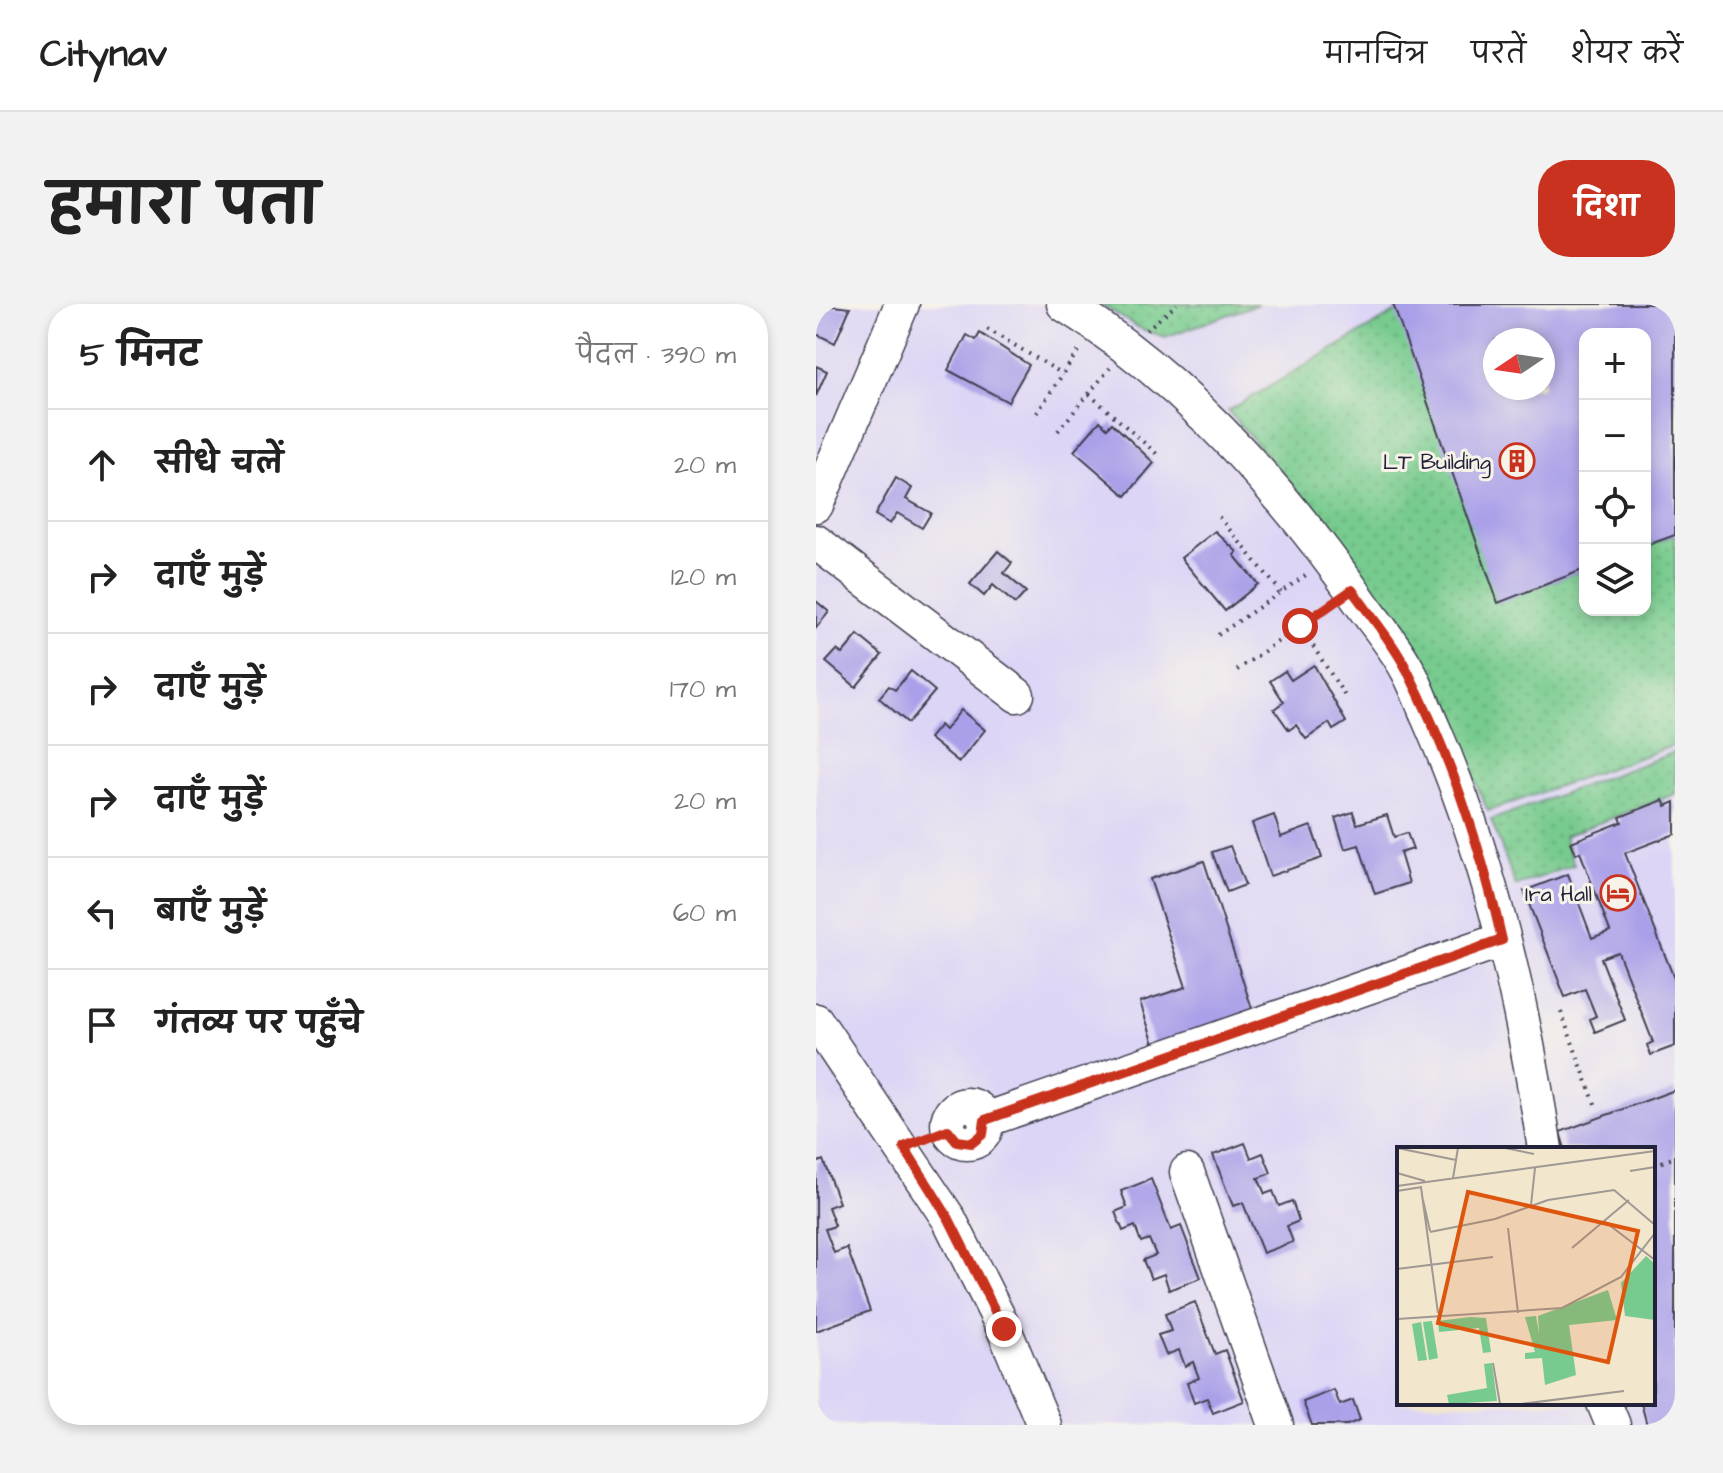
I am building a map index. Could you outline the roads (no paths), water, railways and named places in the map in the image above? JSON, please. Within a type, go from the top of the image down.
[{"type":"street","points":[[816,505],[902,304]]},
{"type":"street","points":[[1064,304],[1127,346],[1250,462],[1330,558],[1406,667],[1447,762],[1486,869],[1536,1088],[1545,1147]]},
{"type":"street","points":[[816,542],[1017,695]]},
{"type":"street","points":[[904,1147],[948,1130],[957,1141],[972,1143],[983,1134],[985,1120],[1502,940]]},
{"type":"street","points":[[816,1021],[904,1147],[949,1219],[1004,1329],[1044,1425]]},
{"type":"street","points":[[1187,1172],[1276,1425]]},
{"type":"place","name":"LT Building","points":[[1517,461]]},
{"type":"place","name":"Ira Hall","points":[[1618,893]]}]
